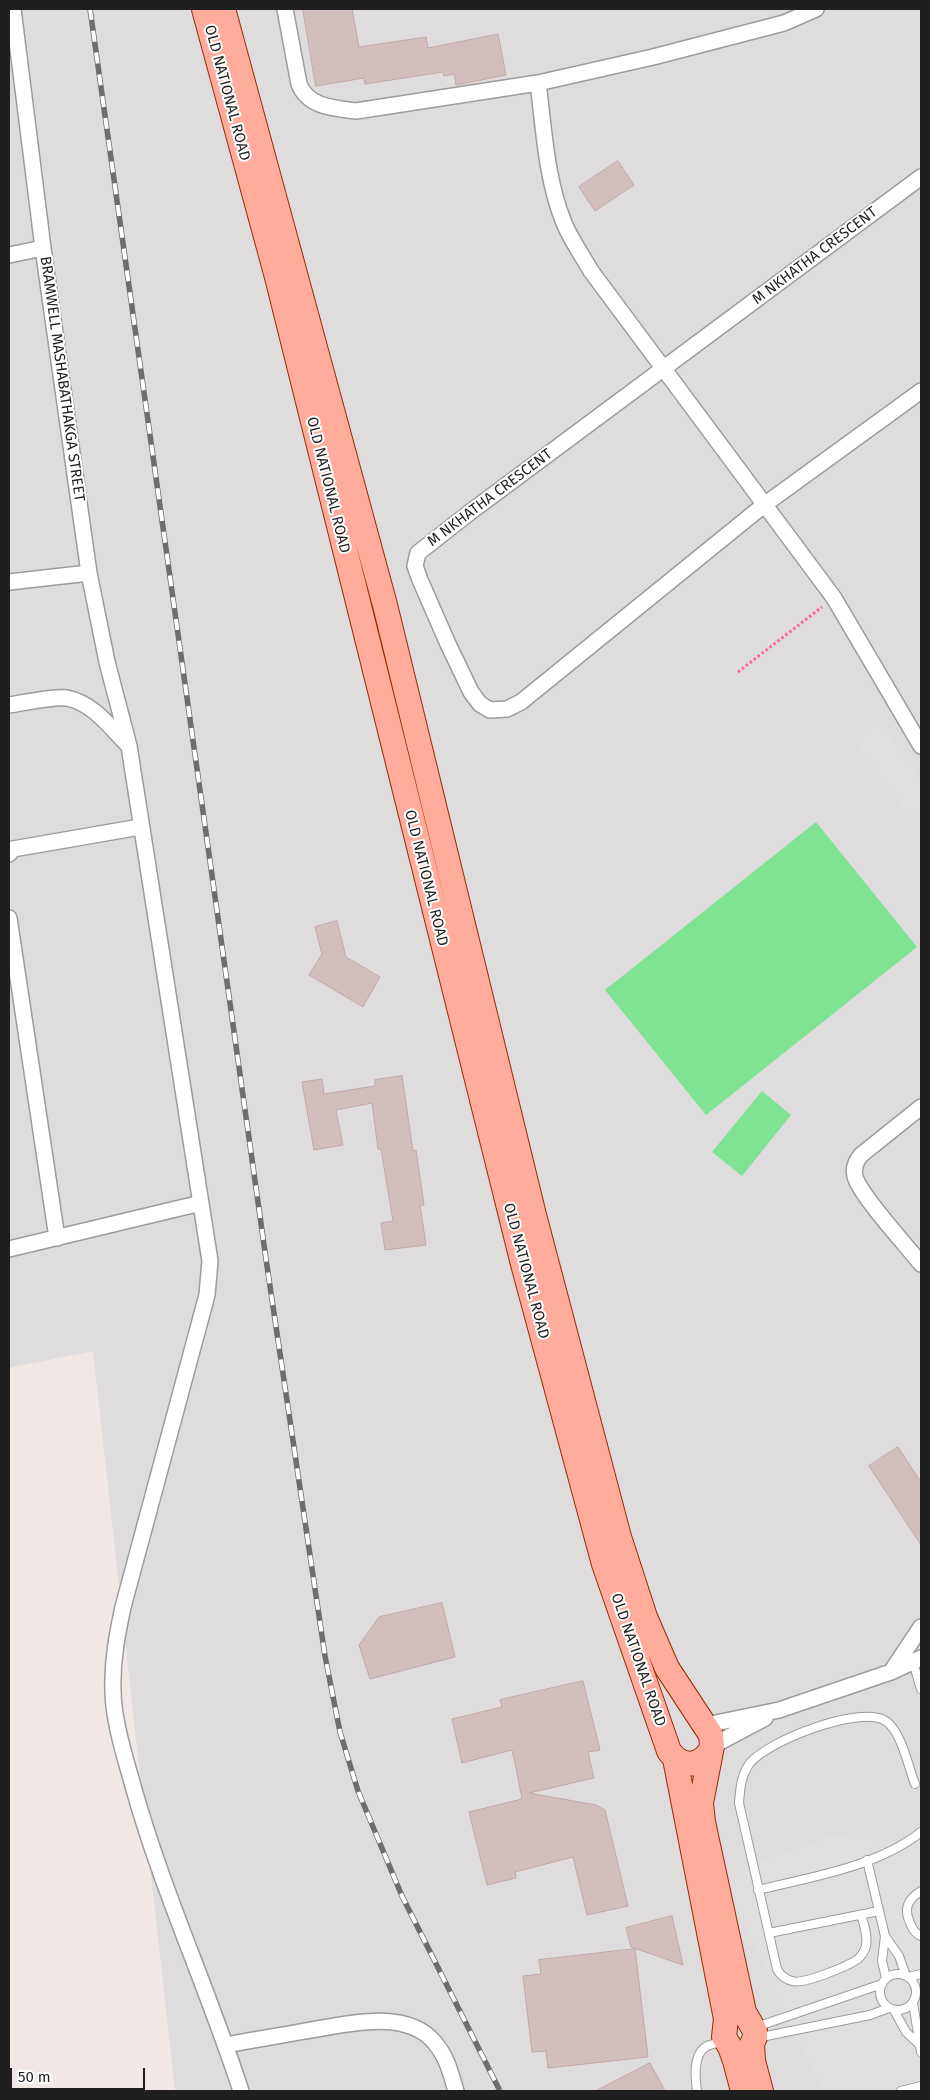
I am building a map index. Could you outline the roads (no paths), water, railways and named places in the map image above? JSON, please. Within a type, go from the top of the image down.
[{"type":"main road","name":"OLD NATIONAL ROAD","points":[[204,9],[277,277],[415,836],[526,1273],[604,1564],[671,1750]]},
{"type":"main road","name":"OLD NATIONAL ROAD","points":[[223,9],[385,604],[534,1215],[619,1537],[645,1617],[667,1668],[708,1736],[701,1802],[703,1822],[744,2012],[740,2035],[743,2091]]},
{"type":"main road","name":"OLD NATIONAL ROAD","points":[[708,1736],[694,1719],[684,1719],[675,1724],[669,1732],[671,1750],[726,2019],[740,2035],[753,2061],[761,2091]]},
{"type":"main road","points":[[671,1750],[682,1763],[699,1762],[706,1758],[708,1736]]},
{"type":"street","name":"BRAMWELL MASHABATHAKGA STREET","points":[[12,9],[43,248],[89,573],[107,662],[129,746],[140,827],[210,1261],[207,1295],[122,1607],[114,1648],[113,1692],[122,1745],[145,1829],[226,2045],[240,2091]]},
{"type":"street","points":[[285,9],[299,84],[303,93],[315,103],[356,111],[538,83],[653,57],[784,23],[816,9]]},
{"type":"street","points":[[538,83],[554,193],[564,223],[591,271],[834,598],[921,746]]},
{"type":"street","name":"M NKHATHA CRESCENT","points":[[921,177],[469,512],[418,553],[416,566],[420,580],[467,684],[480,704],[490,710],[507,709],[522,702],[764,505],[921,391]]},
{"type":"street","points":[[9,255],[43,248]]},
{"type":"street","points":[[9,582],[89,573]]},
{"type":"street","points":[[9,705],[65,698],[84,703],[100,716],[129,746]]},
{"type":"street","points":[[9,854],[13,850],[140,827]]},
{"type":"street","points":[[9,918],[56,1238]]},
{"type":"street","points":[[921,1107],[861,1155],[856,1160],[854,1174],[865,1195],[921,1264]]},
{"type":"street","points":[[9,1249],[201,1203]]},
{"type":"street","points":[[891,1672],[921,1627]]},
{"type":"street","points":[[708,1736],[891,1672],[917,1660]]},
{"type":"street","points":[[708,1736],[779,1710]]},
{"type":"street","points":[[226,2045],[362,2021],[401,2023],[418,2030],[435,2042],[449,2065],[456,2091]]},
{"type":"lane","points":[[917,1660],[921,1690]]},
{"type":"lane","points":[[862,1915],[867,1939],[866,1947],[860,1958],[849,1965],[801,1981],[792,1981],[778,1972],[739,1803],[743,1777],[749,1764],[769,1747],[845,1718],[859,1716],[883,1719],[896,1731],[915,1784]]},
{"type":"lane","points":[[758,1890],[806,1879],[881,1856],[921,1832]]},
{"type":"lane","points":[[867,1860],[885,1936],[882,1961],[884,1981],[880,1998],[892,2009],[906,2032],[920,2048]]},
{"type":"lane","points":[[921,1891],[908,1902],[906,1912],[913,1930],[921,1936]]},
{"type":"lane","points":[[769,1933],[879,1911]]},
{"type":"lane","points":[[885,1936],[899,1956],[907,1976],[916,1986],[920,2048]]},
{"type":"lane","points":[[697,2091],[697,2068],[700,2052],[706,2046],[740,2035],[762,2025],[900,1974],[907,1976],[921,1974]]},
{"type":"lane","points":[[740,2035],[766,2036],[892,2009],[903,2010],[916,2000]]},
{"type":"lane","points":[[901,2091],[921,2086]]},
{"type":"railway","points":[[90,9],[267,1266],[325,1656],[340,1732],[358,1791],[402,1896],[500,2091]]}]
